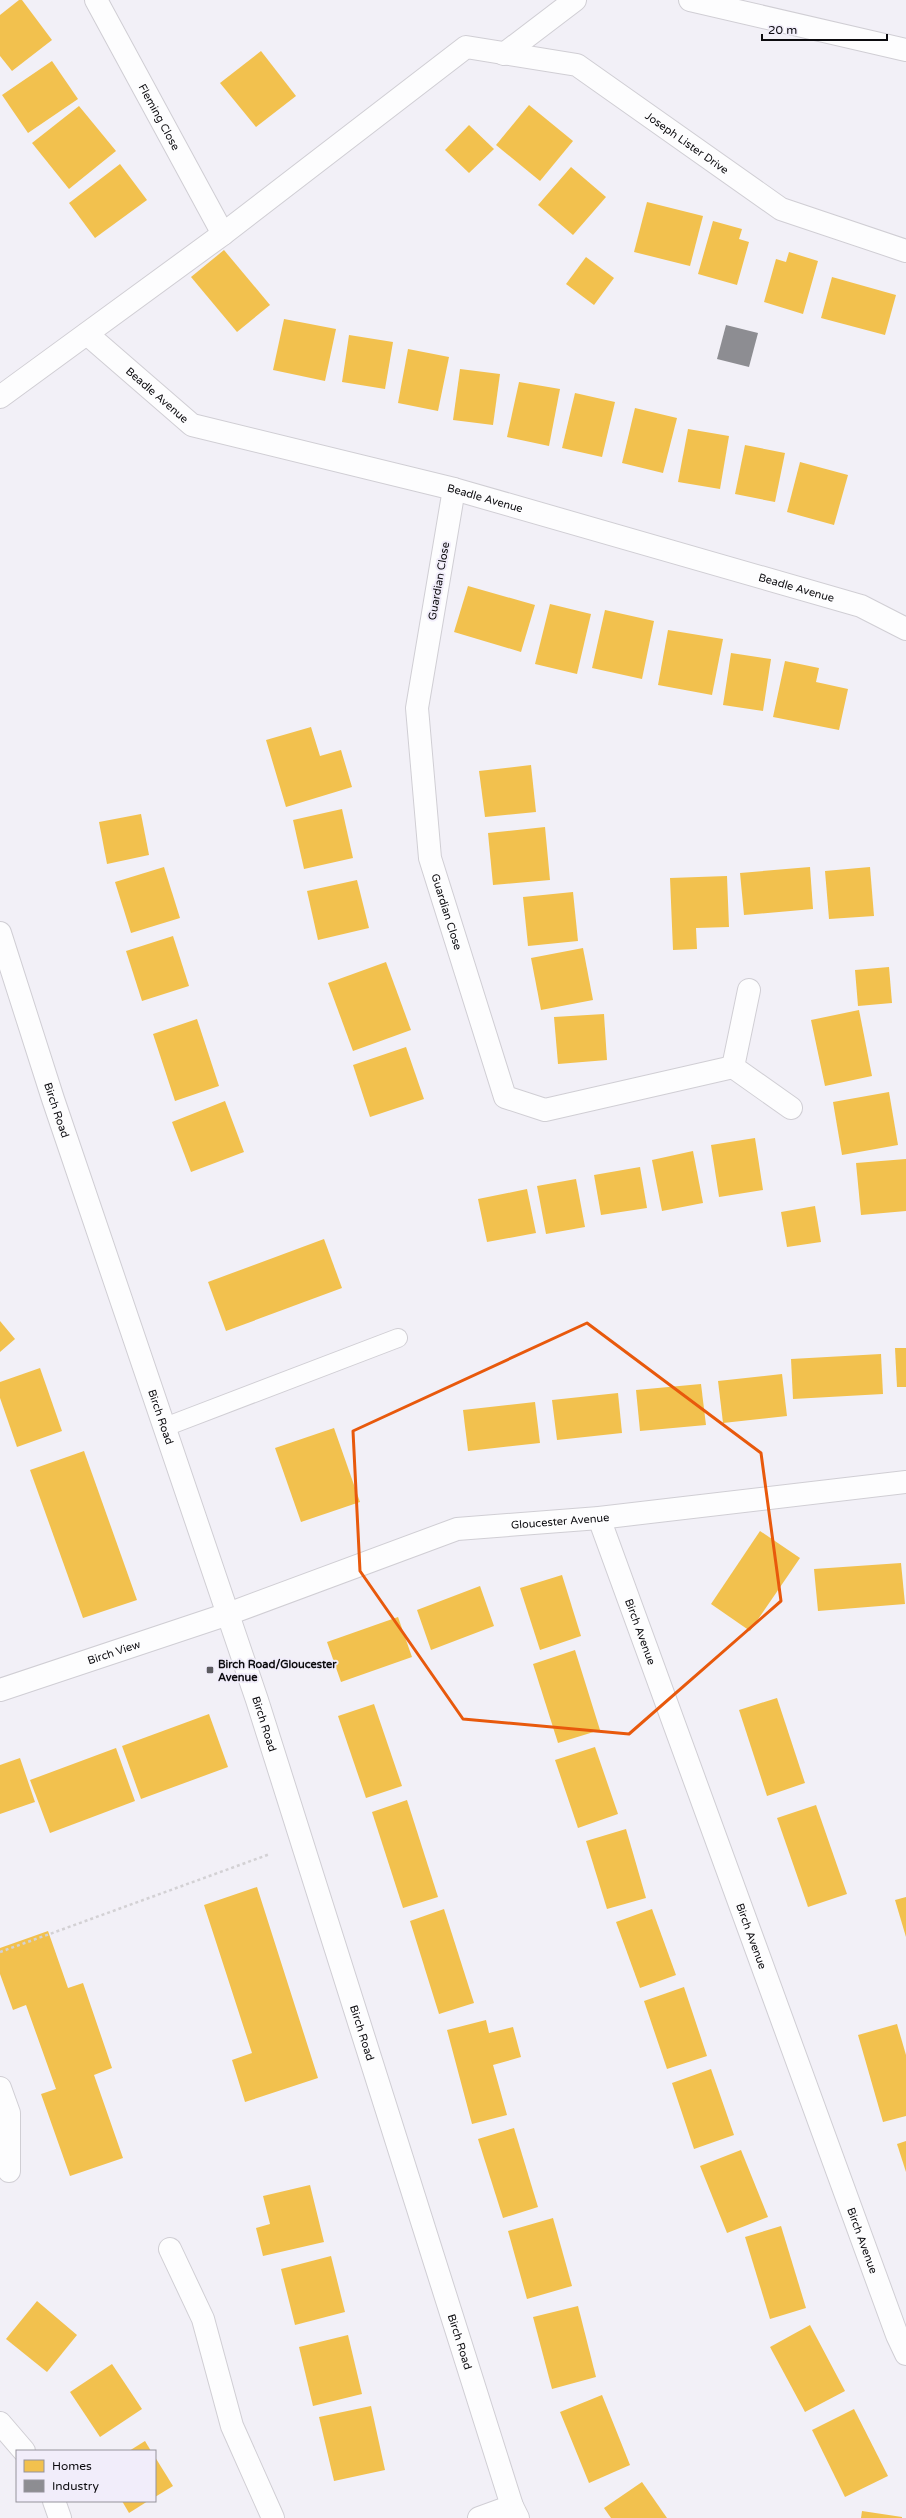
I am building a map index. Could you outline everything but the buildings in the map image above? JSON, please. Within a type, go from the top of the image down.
[{"type":"street","name":"Fleming Close","points":[[96,0],[223,234]]},
{"type":"street","points":[[504,54],[575,0]]},
{"type":"street","points":[[690,0],[906,50]]},
{"type":"street","name":"Joseph Lister Drive","points":[[223,234],[466,47],[577,66],[781,209],[906,251]]},
{"type":"street","points":[[0,397],[223,234]]},
{"type":"street","name":"Beadle Avenue","points":[[87,334],[192,425],[454,489],[861,606],[906,629]]},
{"type":"street","name":"Guardian Close","points":[[454,489],[417,708],[430,858],[505,1097],[545,1110],[733,1067]]},
{"type":"street","name":"Birch Road","points":[[0,933],[53,1099],[228,1614],[515,2512]]},
{"type":"street","points":[[749,990],[733,1067],[791,1108]]},
{"type":"street","name":"Gloucester Avenue","points":[[228,1614],[457,1529],[599,1518],[906,1482]]},
{"type":"street","name":"Birch Avenue","points":[[599,1518],[897,2335],[906,2354]]},
{"type":"street","name":"Birch View","points":[[0,1690],[228,1614]]},
{"type":"street","points":[[0,2088],[10,2113],[10,2171]]},
{"type":"street","points":[[170,2249],[203,2319],[232,2426],[273,2518]]},
{"type":"street","points":[[0,2423],[23,2450]]},
{"type":"street","points":[[54,2502],[60,2518]]},
{"type":"street","points":[[479,2518],[515,2512]]},
{"type":"lane","points":[[165,1427],[398,1338]]},
{"type":"path","points":[[0,1952],[302,1843]]},
{"type":"highlighted area","points":[[587,1323],[761,1453],[781,1601],[629,1734],[463,1719],[360,1571],[353,1431]]},
{"type":"place","name":"Birch Road/Gloucester Avenue","points":[[210,1670]]}]
